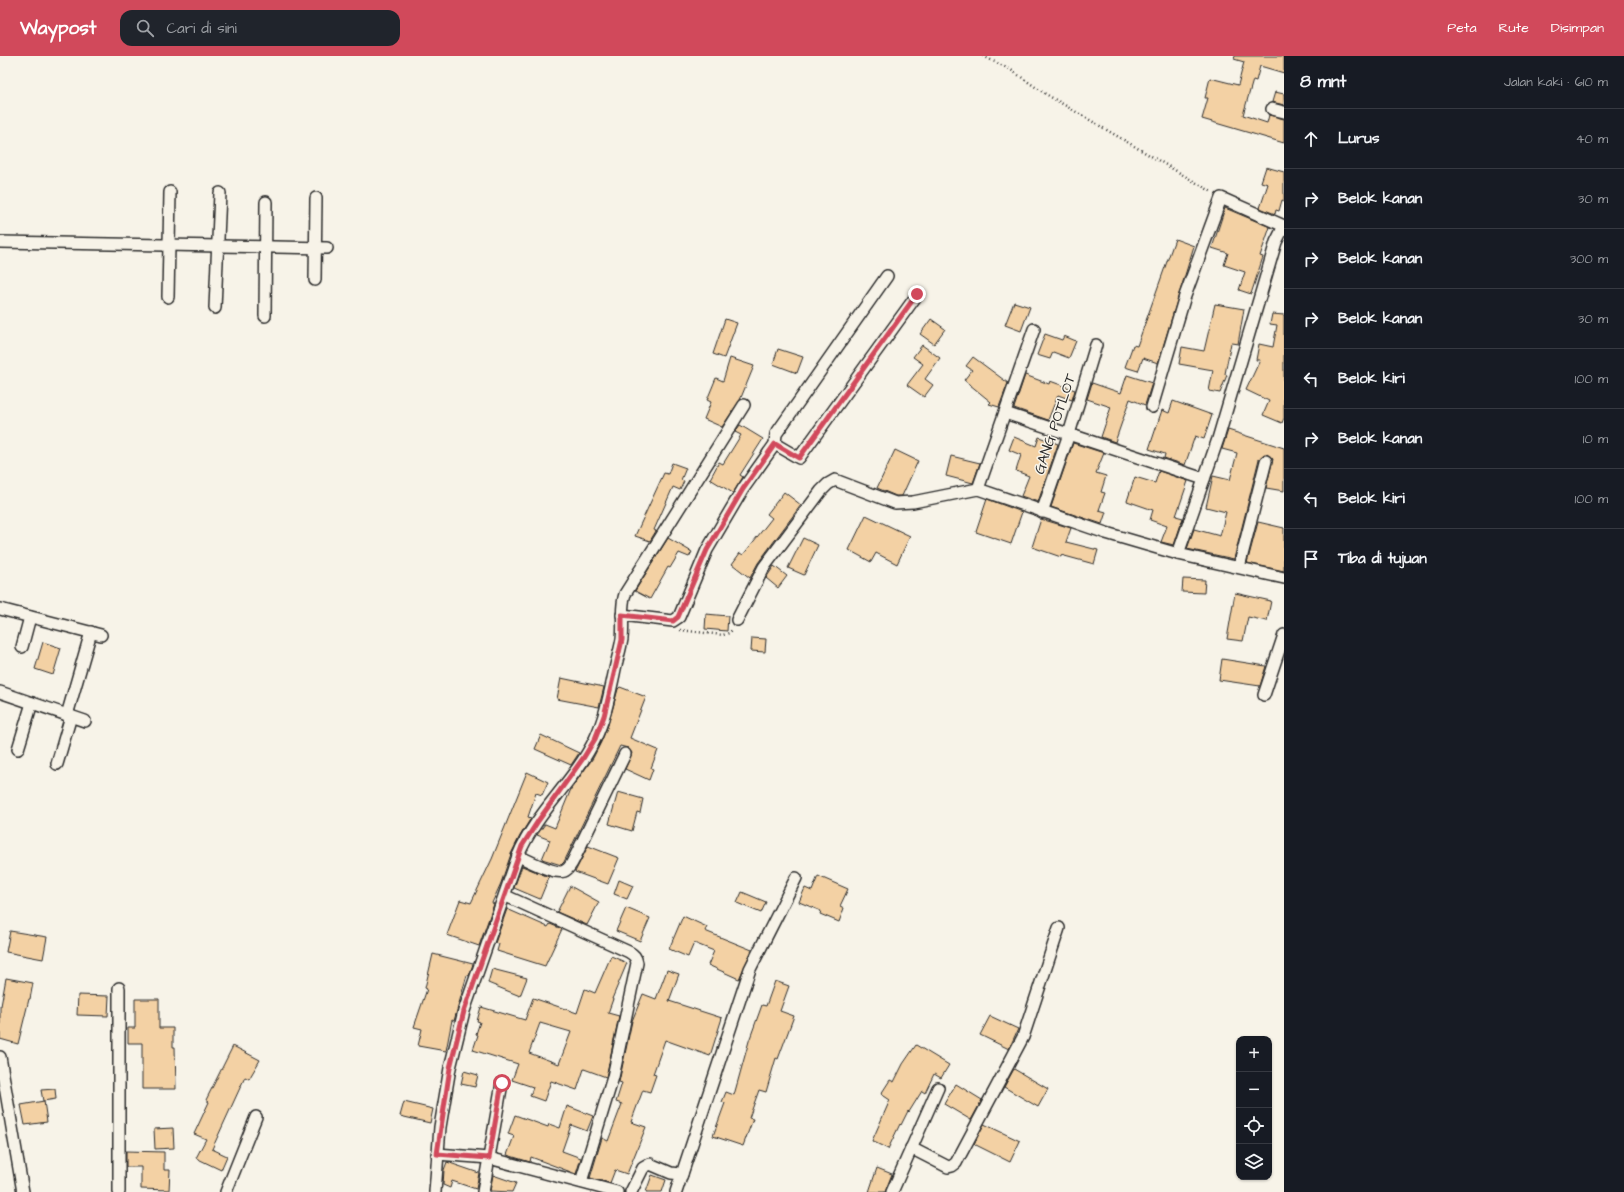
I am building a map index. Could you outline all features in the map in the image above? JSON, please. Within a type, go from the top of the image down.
[{"type":"street","points":[[1272,109],[1284,112]]},
{"type":"street","points":[[168,297],[170,192]]},
{"type":"street","points":[[215,308],[220,193]]},
{"type":"street","points":[[315,280],[316,198]]},
{"type":"street","points":[[1152,407],[1186,296],[1221,198],[1284,226],[1276,242],[1218,439],[1178,554]]},
{"type":"street","points":[[266,202],[266,316]]},
{"type":"street","points":[[0,242],[327,248]]},
{"type":"street","points":[[622,615],[673,621],[678,617],[707,550],[743,489],[775,444],[776,434],[887,276]]},
{"type":"street","points":[[775,444],[799,458],[917,294]]},
{"type":"street","points":[[978,489],[1034,329]]},
{"type":"street","name":"GANG POTLOT","points":[[1042,512],[1069,434],[1096,345]]},
{"type":"street","points":[[435,1192],[437,1154],[450,1068],[464,1011],[506,896],[518,856],[522,846],[538,821],[584,757],[595,739],[610,696],[622,640],[622,602],[625,594],[744,405]]},
{"type":"street","points":[[1005,413],[1204,479]]},
{"type":"street","points":[[1239,567],[1266,461]]},
{"type":"street","points":[[737,620],[764,567],[821,491],[835,480],[895,503],[913,502],[978,489],[1106,533],[1178,554],[1284,578]]},
{"type":"street","points":[[0,609],[96,634],[69,715],[57,764]]},
{"type":"street","points":[[22,647],[30,617]]},
{"type":"street","points":[[1264,695],[1284,635]]},
{"type":"street","points":[[0,692],[85,720]]},
{"type":"street","points":[[18,749],[32,703]]},
{"type":"street","points":[[518,856],[553,871],[560,872],[566,870],[575,857],[625,754]]},
{"type":"street","points":[[676,1192],[750,969],[796,878]]},
{"type":"street","points":[[506,896],[629,952],[635,956],[637,960],[632,992],[613,1077],[575,1185]]},
{"type":"street","points":[[911,1148],[948,1167],[956,1163],[1023,1037],[1059,928]]},
{"type":"street","points":[[119,988],[119,1192]]},
{"type":"street","points":[[0,1058],[4,1108],[18,1153],[23,1192]]},
{"type":"street","points":[[483,1192],[502,1083]]},
{"type":"street","points":[[892,1192],[938,1088]]},
{"type":"street","points":[[226,1192],[256,1117]]},
{"type":"street","points":[[437,1154],[489,1158],[575,1185],[617,1192]]},
{"type":"street","points":[[631,1192],[643,1168],[650,1164],[671,1173],[682,1174]]},
{"type":"path","points":[[983,56],[1011,70],[1044,93],[1221,198]]},
{"type":"building","points":[[1235,56],[1284,56],[1284,73],[1260,66],[1256,81],[1253,80],[1243,115],[1267,123],[1269,115],[1284,119],[1284,143],[1202,119],[1208,98],[1205,98],[1210,78],[1238,85],[1244,62],[1234,59]]},
{"type":"building","points":[[1275,92],[1284,94],[1284,105],[1272,102]]},
{"type":"building","points":[[1266,167],[1284,172],[1284,201],[1282,200],[1279,211],[1276,210],[1275,214],[1260,208],[1268,184],[1261,182]]},
{"type":"building","points":[[1225,208],[1270,227],[1260,256],[1263,257],[1251,294],[1239,290],[1245,272],[1224,265],[1228,253],[1212,248]]},
{"type":"building","points":[[1175,239],[1194,246],[1158,363],[1143,358],[1138,371],[1125,367],[1133,345],[1137,346]]},
{"type":"building","points":[[1014,302],[1030,307],[1021,331],[1005,325]]},
{"type":"building","points":[[1215,304],[1244,309],[1238,344],[1231,343],[1225,374],[1227,375],[1220,393],[1209,391],[1213,370],[1179,364],[1182,347],[1204,351]]},
{"type":"building","points":[[1272,314],[1284,315],[1284,418],[1282,423],[1263,415],[1269,401],[1246,390],[1260,360],[1256,360],[1259,344],[1273,347],[1277,325],[1270,324]]},
{"type":"building","points":[[725,319],[737,323],[724,358],[713,354]]},
{"type":"building","points":[[931,319],[945,329],[934,344],[920,334]]},
{"type":"building","points":[[1045,334],[1062,340],[1064,336],[1076,341],[1069,358],[1053,352],[1050,359],[1037,355]]},
{"type":"building","points":[[922,345],[940,358],[925,379],[933,385],[924,397],[907,385],[923,364],[913,357]]},
{"type":"building","points":[[778,349],[803,357],[797,373],[773,364]]},
{"type":"building","points":[[973,357],[1008,383],[999,407],[989,404],[991,402],[964,380],[972,370],[966,366]]},
{"type":"building","points":[[730,358],[754,366],[740,400],[722,427],[704,419],[711,402],[707,400],[716,378],[723,381]]},
{"type":"building","points":[[1025,375],[1049,384],[1050,381],[1075,390],[1072,400],[1058,395],[1048,420],[1014,408]]},
{"type":"building","points":[[1127,375],[1152,383],[1145,405],[1130,399],[1115,442],[1101,437],[1111,407],[1087,399],[1092,383],[1121,393]]},
{"type":"building","points":[[1173,401],[1212,415],[1204,439],[1195,436],[1185,465],[1164,458],[1165,454],[1149,449],[1162,410],[1169,413]]},
{"type":"building","points":[[740,425],[763,439],[740,475],[743,477],[733,493],[710,479],[719,462],[723,464],[741,435],[735,432]]},
{"type":"building","points":[[1228,430],[1284,448],[1284,491],[1266,488],[1273,459],[1267,454],[1264,454],[1259,459],[1234,559],[1187,549],[1194,529],[1220,536],[1226,512],[1206,507],[1213,476],[1230,480],[1237,453],[1222,449]]},
{"type":"building","points":[[1014,437],[1036,446],[1039,437],[1058,444],[1038,502],[1021,496],[1029,476],[1016,471],[1021,455],[1009,450]]},
{"type":"building","points":[[1073,443],[1104,453],[1096,473],[1106,476],[1101,492],[1105,493],[1099,510],[1106,512],[1102,524],[1051,507]]},
{"type":"building","points":[[895,450],[918,461],[902,496],[896,496],[877,488]]},
{"type":"building","points":[[951,456],[980,463],[973,483],[946,476]]},
{"type":"building","points":[[672,463],[686,468],[681,480],[684,481],[680,490],[673,487],[654,530],[656,531],[650,541],[635,536],[664,473],[668,474]]},
{"type":"building","points":[[1159,471],[1188,481],[1176,516],[1183,518],[1174,545],[1161,542],[1167,526],[1150,520],[1153,510],[1127,501],[1135,477],[1155,483]]},
{"type":"building","points":[[784,492],[801,505],[758,563],[750,578],[732,564],[740,553],[743,555],[772,518],[767,514]]},
{"type":"building","points":[[987,499],[1022,512],[1011,544],[976,532]]},
{"type":"building","points":[[866,515],[910,536],[897,564],[876,553],[871,562],[849,550]]},
{"type":"building","points":[[1041,519],[1071,528],[1066,542],[1098,550],[1094,564],[1061,555],[1061,557],[1032,547]]},
{"type":"building","points":[[1258,522],[1284,528],[1284,571],[1247,563]]},
{"type":"building","points":[[668,538],[692,552],[689,557],[679,553],[670,568],[668,567],[650,599],[635,591]]},
{"type":"building","points":[[803,538],[818,545],[804,575],[788,568]]},
{"type":"building","points":[[774,566],[787,576],[778,588],[766,578]]},
{"type":"building","points":[[1183,579],[1205,580],[1204,593],[1182,592]]},
{"type":"building","points":[[1235,593],[1271,601],[1267,621],[1248,617],[1243,641],[1227,639]]},
{"type":"building","points":[[706,614],[728,616],[727,631],[705,629]]},
{"type":"building","points":[[752,638],[766,639],[765,652],[751,651]]},
{"type":"building","points":[[43,642],[61,648],[53,675],[35,669]]},
{"type":"building","points":[[1222,659],[1266,666],[1260,686],[1219,680]]},
{"type":"building","points":[[561,678],[604,687],[599,707],[557,699]]},
{"type":"building","points":[[620,687],[646,697],[630,738],[658,750],[651,768],[653,769],[649,780],[625,769],[632,753],[628,748],[620,746],[564,862],[561,865],[542,859],[550,840],[537,835],[545,824],[555,828],[571,789],[593,758],[601,742],[608,725],[618,689]]},
{"type":"building","points":[[541,735],[579,753],[571,765],[535,749]]},
{"type":"building","points":[[527,772],[548,782],[542,795],[536,793],[528,817],[531,818],[511,854],[492,903],[494,904],[479,946],[447,935],[460,900],[471,903],[492,859]]},
{"type":"building","points":[[618,792],[643,799],[640,813],[637,812],[632,831],[609,824]]},
{"type":"building","points":[[588,846],[619,858],[608,884],[575,872]]},
{"type":"building","points":[[522,866],[549,877],[540,899],[514,888]]},
{"type":"building","points":[[818,876],[848,889],[840,906],[844,908],[839,922],[820,914],[821,911],[799,902],[805,888],[812,891]]},
{"type":"building","points":[[619,880],[633,886],[627,899],[614,894]]},
{"type":"building","points":[[570,886],[599,902],[587,925],[557,912]]},
{"type":"building","points":[[742,892],[766,902],[761,913],[737,903]]},
{"type":"building","points":[[626,908],[650,918],[640,941],[616,931]]},
{"type":"building","points":[[507,909],[548,927],[550,924],[562,929],[545,966],[497,951],[499,944],[495,943]]},
{"type":"building","points":[[683,916],[707,927],[705,931],[752,950],[739,979],[708,965],[714,951],[694,943],[688,957],[669,949]]},
{"type":"building","points":[[10,931],[47,937],[43,959],[6,952]]},
{"type":"building","points":[[433,954],[473,964],[469,976],[467,975],[454,1021],[452,1020],[446,1051],[418,1046],[422,1029],[414,1027],[427,989],[425,988]]},
{"type":"building","points":[[611,956],[627,963],[612,999],[608,1013],[619,1016],[606,1077],[584,1069],[577,1090],[551,1081],[544,1101],[530,1096],[533,1087],[512,1080],[518,1064],[473,1050],[478,1035],[476,1034],[480,1022],[477,1021],[481,1007],[525,1020],[533,998],[577,1013],[585,989],[595,993]],"holes":[[[540,1023],[571,1032],[559,1064],[529,1053]]]},
{"type":"building","points":[[492,969],[527,978],[520,996],[488,983]]},
{"type":"building","points":[[667,970],[679,974],[669,1001],[722,1018],[710,1056],[665,1040],[653,1074],[656,1075],[650,1092],[643,1090],[631,1122],[646,1127],[627,1174],[615,1170],[610,1183],[590,1178],[602,1138],[608,1141],[622,1104],[616,1102],[622,1083],[619,1082],[632,1021],[643,994],[656,999]]},
{"type":"building","points":[[6,978],[33,983],[18,1044],[0,1039],[0,1006]]},
{"type":"building","points":[[775,981],[789,986],[780,1011],[794,1016],[778,1059],[776,1058],[766,1092],[759,1090],[749,1118],[753,1119],[743,1146],[713,1136],[725,1103],[722,1102],[726,1092],[734,1095],[749,1041],[762,1005],[766,1006]]},
{"type":"building","points":[[78,995],[109,996],[108,1016],[77,1015]]},
{"type":"building","points":[[135,999],[159,999],[159,1028],[173,1028],[176,1089],[142,1089],[142,1043],[128,1043],[128,1028],[135,1028]]},
{"type":"building","points":[[990,1016],[1018,1029],[1009,1049],[980,1035]]},
{"type":"building","points":[[916,1045],[949,1065],[941,1078],[934,1074],[925,1093],[922,1091],[909,1112],[908,1111],[901,1125],[900,1124],[888,1149],[872,1141],[890,1100],[881,1094],[890,1080],[894,1082],[903,1064]]},
{"type":"building","points":[[233,1046],[260,1060],[249,1079],[245,1077],[212,1149],[227,1156],[221,1170],[196,1158],[206,1139],[194,1134],[209,1102],[206,1100]]},
{"type":"building","points":[[1014,1069],[1048,1089],[1038,1107],[1004,1087]]},
{"type":"building","points":[[464,1071],[478,1075],[475,1087],[461,1084]]},
{"type":"building","points":[[956,1084],[982,1100],[971,1120],[944,1104]]},
{"type":"building","points":[[55,1089],[56,1099],[43,1101],[41,1090]]},
{"type":"building","points":[[44,1101],[47,1122],[25,1125],[21,1105]]},
{"type":"building","points":[[404,1102],[433,1109],[430,1123],[400,1116]]},
{"type":"building","points":[[567,1106],[593,1116],[587,1131],[571,1125],[562,1151],[581,1158],[576,1174],[531,1157],[530,1162],[507,1155],[514,1136],[508,1134],[515,1115],[548,1127],[549,1124],[560,1128]]},
{"type":"building","points":[[984,1124],[1020,1141],[1010,1162],[974,1144]]},
{"type":"building","points":[[173,1128],[174,1148],[155,1149],[154,1129]]},
{"type":"building","points":[[126,1151],[164,1152],[164,1170],[170,1170],[169,1190],[141,1189],[141,1167],[126,1167]]},
{"type":"building","points":[[447,1162],[479,1173],[476,1189],[452,1181],[450,1188],[443,1185],[444,1170]]},
{"type":"building","points":[[877,1168],[892,1174],[885,1192],[869,1192]]},
{"type":"building","points":[[493,1175],[516,1183],[512,1192],[490,1191]]},
{"type":"building","points":[[652,1175],[666,1180],[662,1192],[646,1192]]},
{"type":"route","points":[[502,1083],[489,1158],[437,1154],[450,1068],[464,1011],[506,896],[522,846],[595,739],[610,696],[622,640],[622,615],[673,621],[678,617],[707,550],[743,489],[775,444],[799,458],[917,294]]}]
